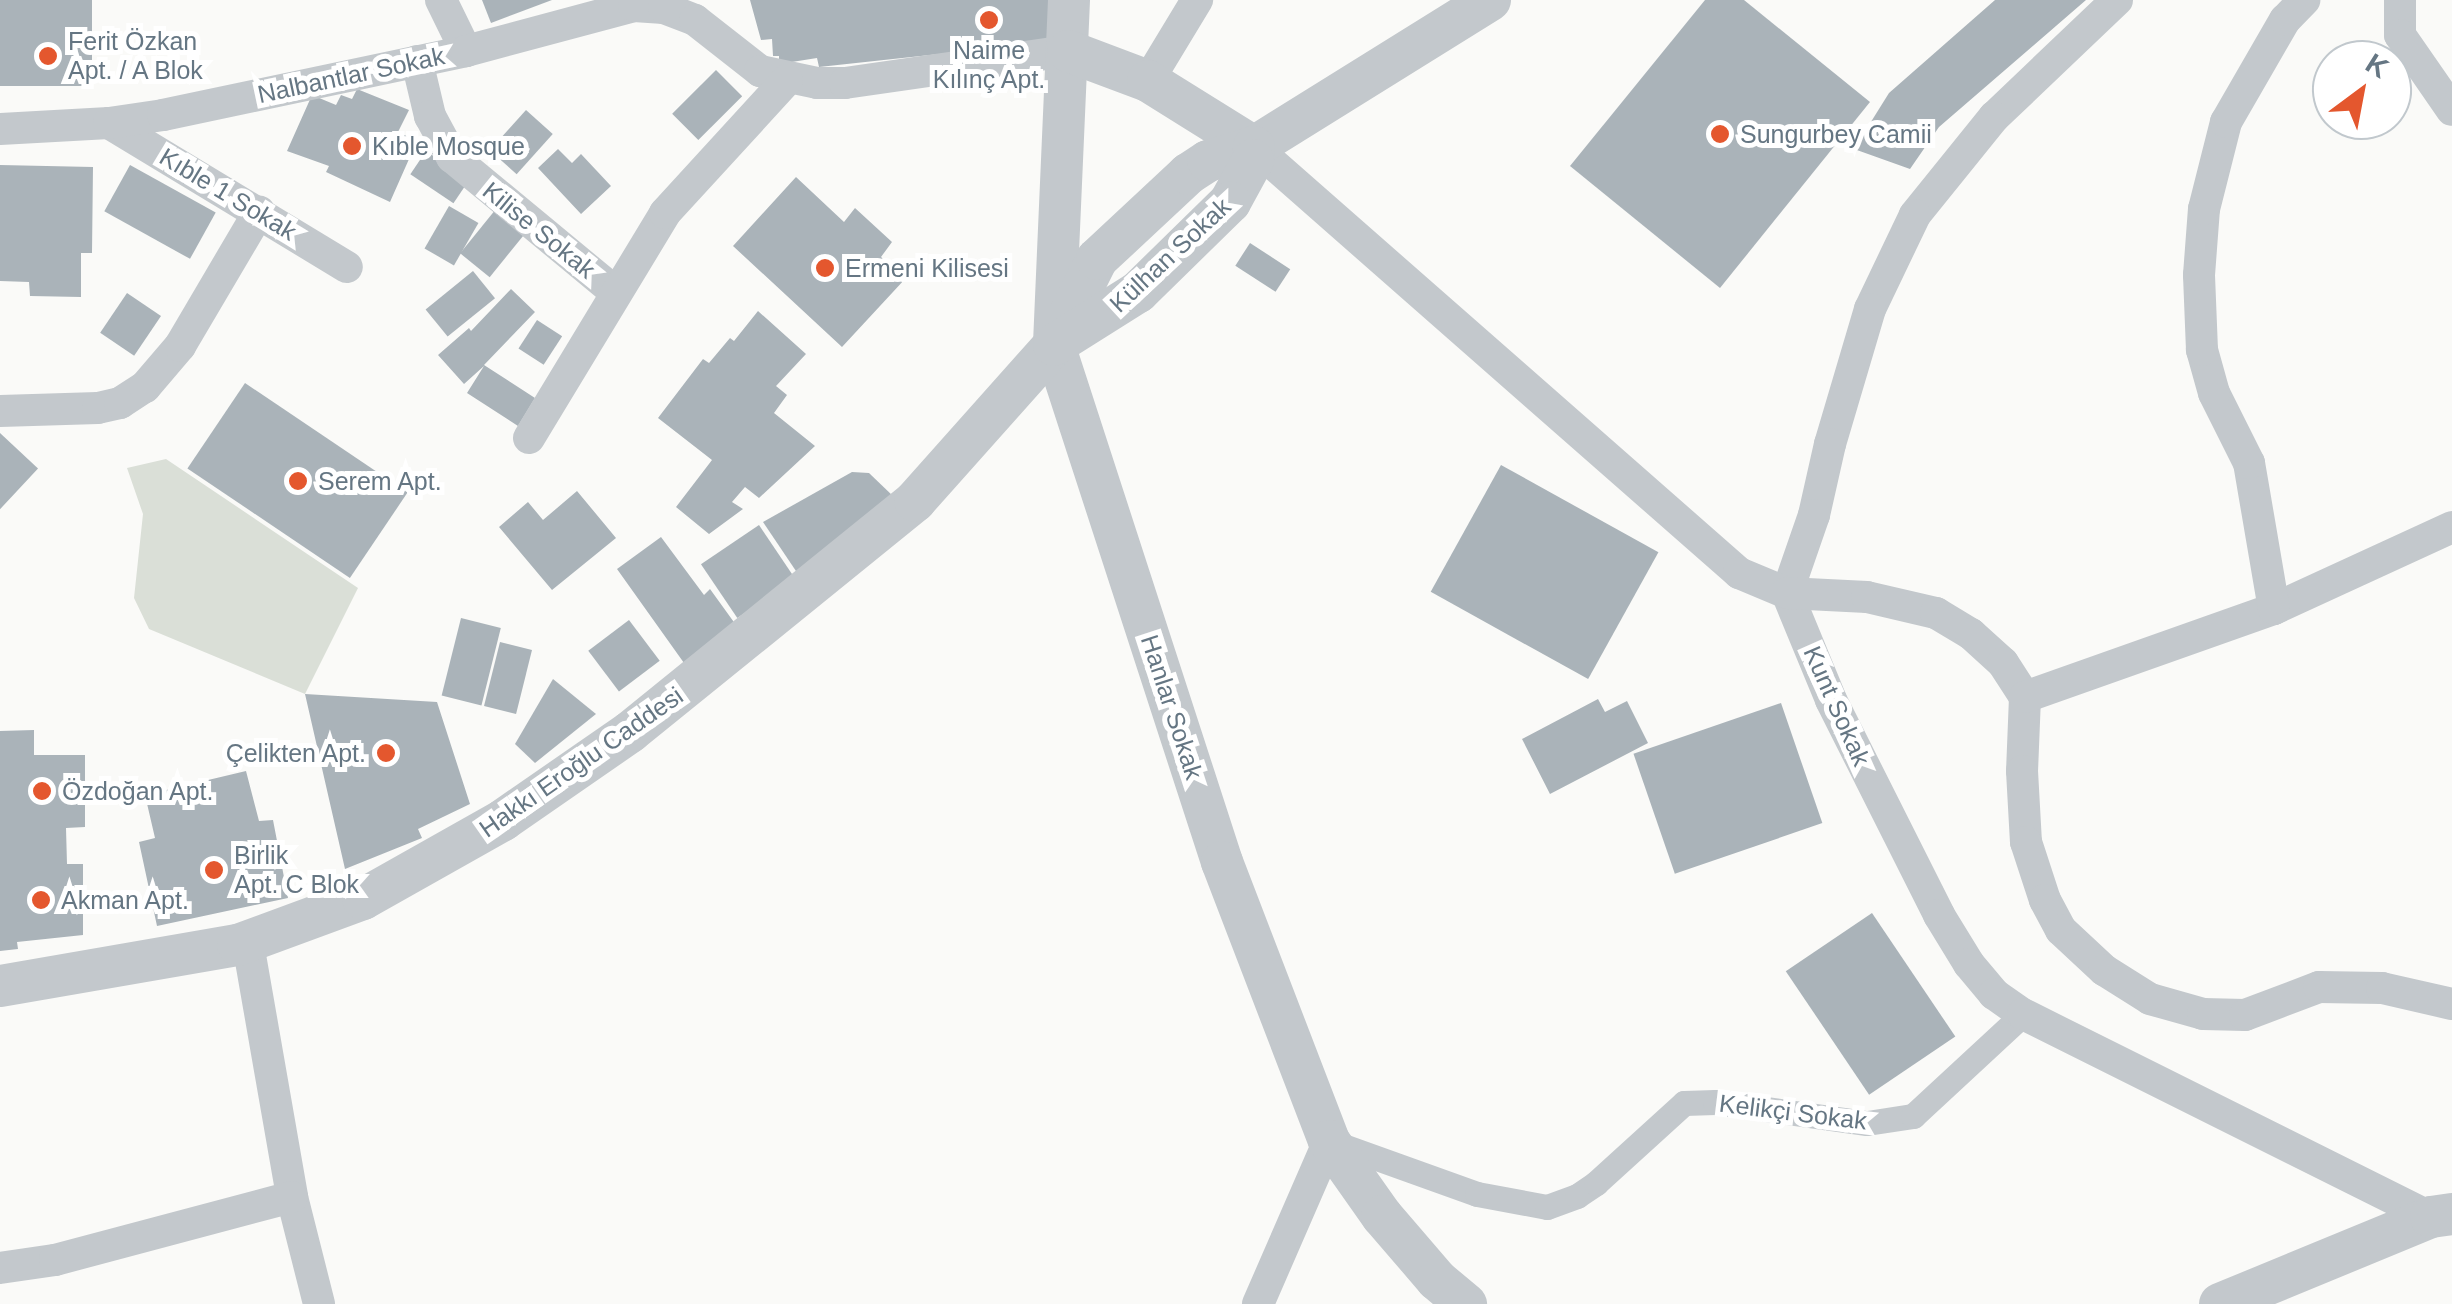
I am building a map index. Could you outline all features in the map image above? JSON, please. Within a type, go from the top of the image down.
[{"type":"street","points":[[441,0],[466,51]]},
{"type":"street","name":"Hanlar Sokak","points":[[1070,0],[1054,345],[1222,862],[1329,1141],[1382,1216],[1438,1280],[1466,1304]]},
{"type":"street","points":[[1148,81],[1196,0]]},
{"type":"street","points":[[1254,146],[1490,0]]},
{"type":"street","points":[[1787,594],[1814,515],[1830,444],[1870,310],[1915,215],[1994,117],[2117,0]]},
{"type":"street","points":[[2274,609],[2250,463],[2214,394],[2202,350],[2199,276],[2204,209],[2226,122],[2285,20],[2304,0]]},
{"type":"street","points":[[2400,0],[2400,35],[2452,110]]},
{"type":"street","name":"Nalbantlar Sokak","points":[[0,129],[109,123],[466,51],[634,6],[693,10],[760,71],[787,80],[845,83],[1068,51]]},
{"type":"street","points":[[1068,51],[1148,81],[1254,146],[1739,573],[1787,594],[1867,597],[1936,613],[1972,634],[2002,664],[2026,697],[2022,771],[2026,842],[2045,900],[2061,930],[2104,970],[2150,999],[2203,1014],[2244,1016],[2319,987],[2382,988],[2452,1004]]},
{"type":"street","name":"Kilise Sokak","points":[[417,61],[434,126],[452,158],[614,292]]},
{"type":"street","name":"Kilise Sokak","points":[[529,438],[614,292],[690,181],[787,80]]},
{"type":"street","name":"Kıble 1 Sokak","points":[[109,123],[347,267]]},
{"type":"street","name":"Külhan Sokak","points":[[1054,345],[1138,292],[1230,202],[1253,160],[1254,146]]},
{"type":"street","points":[[0,412],[98,408],[120,403],[145,387],[180,346],[259,212]]},
{"type":"street","name":"Hakkı Eroğlu Caddesi","points":[[0,986],[238,945],[247,938],[336,911],[504,820],[630,732],[915,501],[1054,345]]},
{"type":"street","points":[[2026,697],[2274,609],[2452,527]]},
{"type":"street","name":"Kunt Sokak","points":[[1787,594],[1830,700],[1940,915],[1994,994],[2023,1014],[2442,1216]]},
{"type":"street","points":[[247,938],[292,1198],[319,1304]]},
{"type":"street","name":"Kelikçi Sokak","points":[[1329,1141],[1477,1194],[1546,1206],[1577,1196],[1596,1182],[1684,1103],[1715,1102],[1867,1123],[1912,1116],[2023,1014]]},
{"type":"street","points":[[1258,1304],[1329,1141]]},
{"type":"street","points":[[0,1268],[55,1260],[292,1198]]},
{"type":"street","points":[[2220,1304],[2442,1216]]},
{"type":"shaded area","points":[[166,459],[358,588],[305,694],[149,629],[134,598],[143,514],[127,468]]},
{"type":"building","name":"Ferit Özkan Apt. / A Blok","points":[[0,0],[92,0],[92,86],[0,86]]},
{"type":"building","points":[[482,0],[552,0],[491,23]]},
{"type":"building","points":[[750,0],[1057,0],[1061,41],[819,67],[817,58],[779,64],[779,56],[773,56],[772,39],[761,40]]},
{"type":"building","name":"Sungurbey Camii","points":[[1705,0],[1744,0],[1870,102],[1720,288],[1570,166]]},
{"type":"building","points":[[1995,0],[2086,0],[1939,127],[1910,169],[1854,149],[1889,93]]},
{"type":"building","points":[[716,70],[742,96],[698,140],[672,114]]},
{"type":"building","name":"Kıble Mosque","points":[[357,89],[409,110],[398,132],[417,141],[390,202],[326,172],[329,166],[287,151],[312,95],[336,105],[341,95],[352,99]]},
{"type":"building","points":[[526,110],[553,134],[517,174],[490,150]]},
{"type":"building","points":[[558,149],[572,163],[581,154],[611,186],[581,214],[538,168]]},
{"type":"building","points":[[426,151],[469,180],[453,203],[410,174]]},
{"type":"building","points":[[0,165],[93,167],[92,253],[81,253],[81,297],[30,296],[29,282],[0,281]]},
{"type":"building","points":[[130,165],[216,213],[190,259],[104,211]]},
{"type":"building","name":"Ermeni Kilisesi","points":[[796,177],[844,222],[855,208],[892,242],[881,257],[905,279],[842,347],[733,246]]},
{"type":"building","points":[[449,206],[478,223],[454,265],[424,248]]},
{"type":"building","points":[[496,209],[526,233],[490,277],[460,253]]},
{"type":"building","points":[[1250,243],[1290,269],[1276,292],[1235,266]]},
{"type":"building","points":[[473,271],[495,298],[448,337],[426,309]]},
{"type":"building","points":[[511,289],[535,312],[484,365],[535,398],[518,426],[467,393],[484,366],[464,384],[438,355],[469,328],[471,331]]},
{"type":"building","points":[[127,293],[161,316],[134,356],[100,333]]},
{"type":"building","points":[[758,311],[806,354],[776,386],[787,395],[774,413],[815,446],[759,498],[745,487],[732,502],[743,509],[709,534],[676,507],[712,460],[658,418],[703,359],[709,363],[730,338],[734,341]]},
{"type":"building","points":[[537,320],[562,336],[544,365],[518,349]]},
{"type":"building","name":"Serem Apt.","points":[[245,383],[407,493],[350,578],[187,468]]},
{"type":"building","points":[[0,433],[38,468],[0,509]]},
{"type":"building","points":[[1501,465],[1658,552],[1588,679],[1431,592]]},
{"type":"building","points":[[852,472],[869,473],[894,497],[800,577],[763,522]]},
{"type":"building","points":[[577,491],[616,538],[552,590],[499,527],[528,502],[543,520]]},
{"type":"building","points":[[759,525],[795,579],[737,618],[701,564]]},
{"type":"building","points":[[661,537],[704,595],[710,589],[736,625],[684,663],[617,569]]},
{"type":"building","points":[[461,618],[501,628],[481,706],[442,696]]},
{"type":"building","points":[[629,620],[660,661],[619,691],[588,651]]},
{"type":"building","points":[[500,642],[532,650],[516,714],[484,706]]},
{"type":"building","points":[[553,679],[596,714],[535,763],[515,744]]},
{"type":"building","name":"Çelikten Apt.","points":[[305,694],[437,702],[470,804],[418,829],[422,838],[345,869]]},
{"type":"building","points":[[1598,699],[1605,712],[1627,701],[1648,743],[1550,794],[1522,739]]},
{"type":"building","points":[[1781,703],[1822,823],[1675,874],[1633,754]]},
{"type":"building","points":[[34,730],[34,755],[85,755],[85,827],[66,828],[67,864],[83,864],[83,935],[17,942],[18,949],[0,951],[0,731]]},
{"type":"building","name":"Birlik Apt. C Blok","points":[[246,771],[259,821],[273,820],[288,898],[157,926],[139,842],[155,838],[145,795]]},
{"type":"building","points":[[1872,913],[1955,1037],[1869,1095],[1786,971]]},
{"type":"place","name":"Naime Kılınç Apt.","points":[[989,20]]},
{"type":"place","name":"Ferit Özkan Apt. / A Blok","points":[[48,56]]},
{"type":"place","name":"Sungurbey Camii","points":[[1720,134]]},
{"type":"place","name":"Kıble Mosque","points":[[352,146]]},
{"type":"place","name":"Ermeni Kilisesi","points":[[825,268]]},
{"type":"place","name":"Serem Apt.","points":[[298,481]]},
{"type":"place","name":"Çelikten Apt.","points":[[386,753]]},
{"type":"place","name":"Özdoğan Apt.","points":[[42,791]]},
{"type":"place","name":"Birlik Apt. C Blok","points":[[214,870]]},
{"type":"place","name":"Akman Apt.","points":[[41,900]]}]
